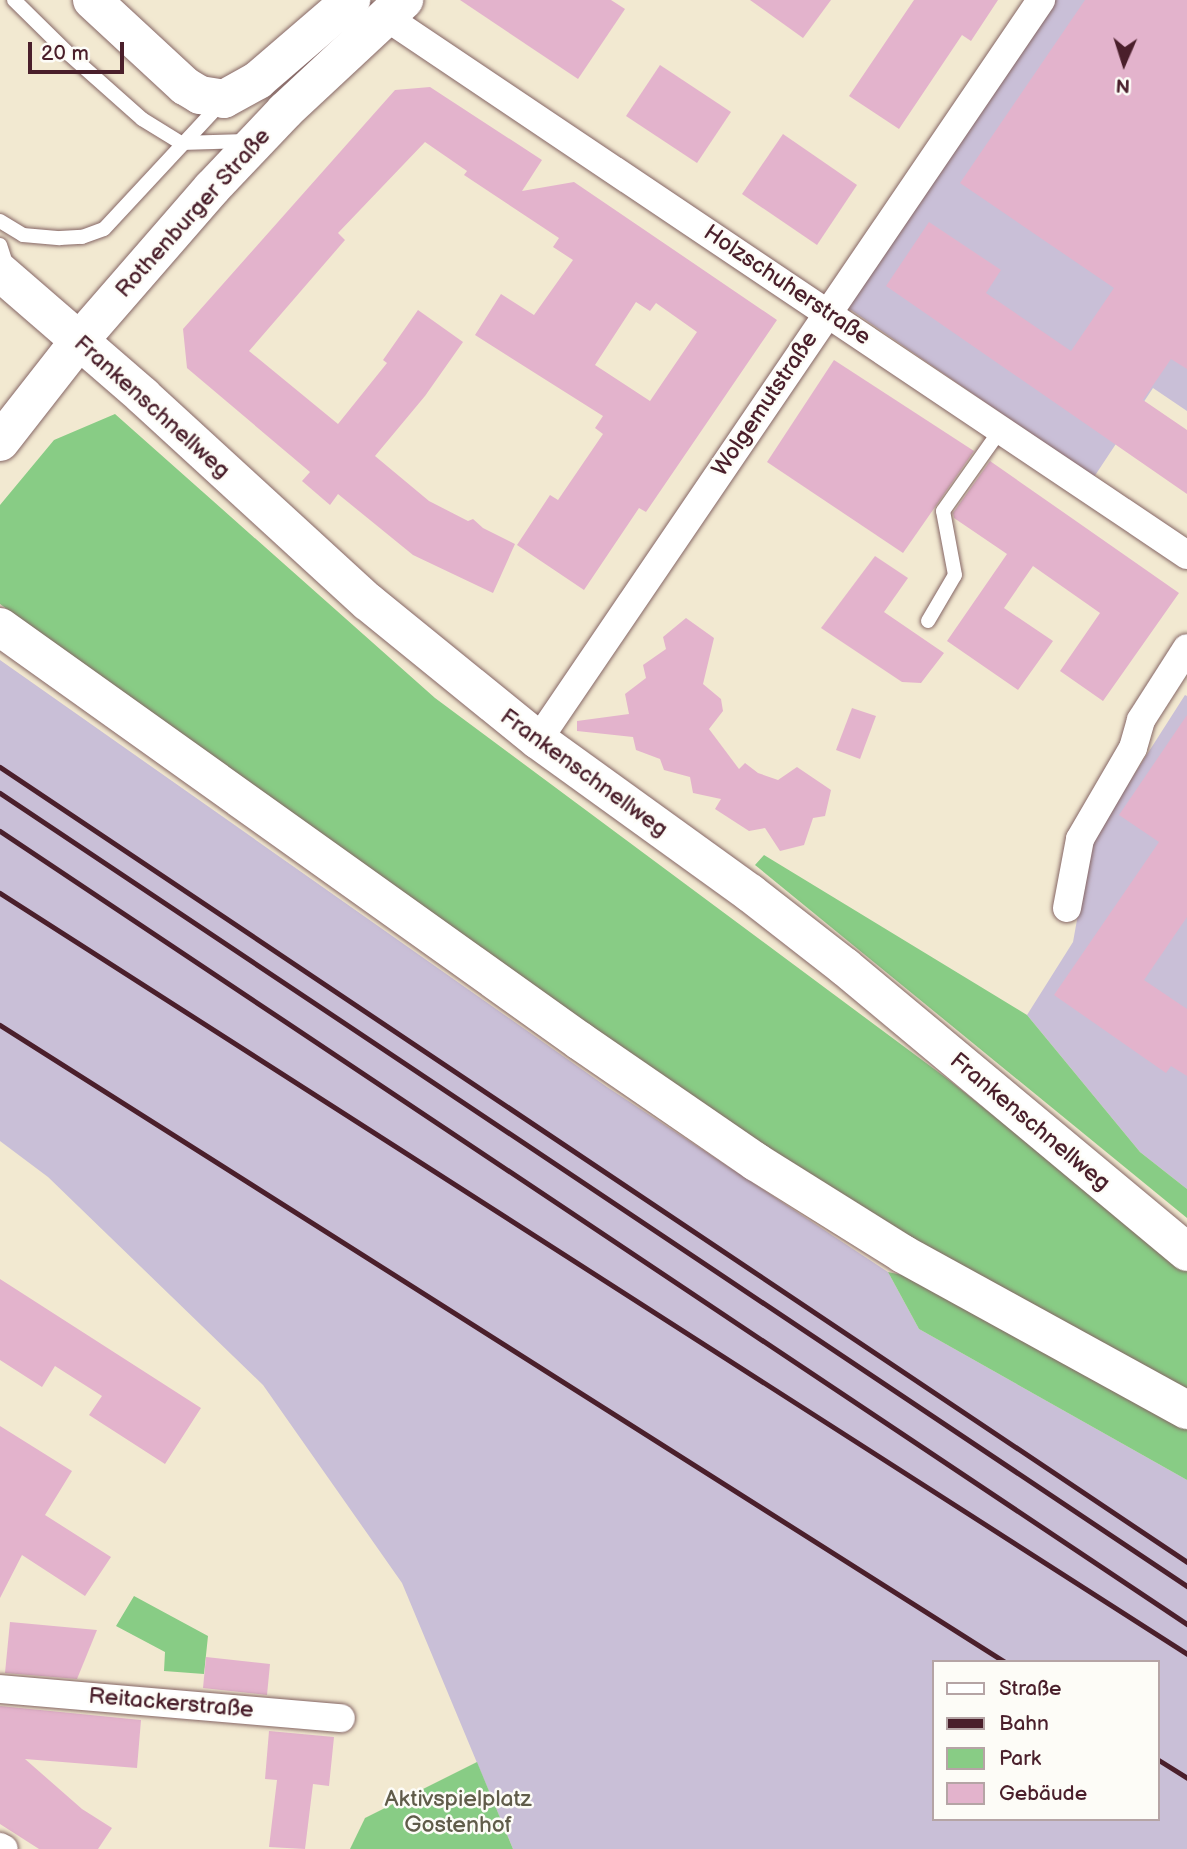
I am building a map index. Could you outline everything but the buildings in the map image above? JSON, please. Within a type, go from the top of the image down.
[{"type":"main road","points":[[92,0],[168,72],[192,91],[224,99]]},
{"type":"main road","name":"Rothenburger Straße","points":[[224,99],[258,80],[351,0]]},
{"type":"main road","name":"Rothenburger Straße","points":[[0,442],[79,341],[256,141],[395,8]]},
{"type":"main road","name":"Frankenschnellweg","points":[[6,278],[396,626],[538,740],[750,893],[845,967],[1187,1252]]},
{"type":"main road","points":[[0,627],[580,1041],[756,1162],[903,1254],[1187,1410]]},
{"type":"street","name":"Wolgemutstraße","points":[[538,740],[1041,0]]},
{"type":"street","name":"Holzschuherstraße","points":[[395,8],[447,57],[1187,555]]},
{"type":"street","points":[[1067,908],[1080,839],[1133,748],[1140,720],[1187,648]]},
{"type":"street","name":"Reitackerstraße","points":[[0,1689],[341,1718]]},
{"type":"lane","points":[[14,0],[70,55],[142,119],[181,143],[256,141]]},
{"type":"lane","points":[[0,221],[23,235],[60,238],[82,237],[104,229],[224,99]]},
{"type":"lane","points":[[0,245],[6,278]]},
{"type":"lane","points":[[928,621],[955,575],[943,511],[1001,429]]},
{"type":"shaded area","points":[[1052,0],[1187,0],[1187,411],[1153,388],[1094,477],[841,303]]},
{"type":"shaded area","points":[[0,660],[607,1087],[888,1272],[919,1329],[1187,1480],[1187,1849],[513,1849],[402,1583],[263,1385],[48,1177],[0,1141]]},
{"type":"shaded area","points":[[1185,695],[1187,1189],[1140,1152],[1027,1015],[1073,942],[1091,842]]},
{"type":"green space","points":[[115,414],[435,698],[949,1080],[1187,1271],[1187,1391],[942,1258],[752,1141],[0,604],[0,505],[54,440]]},
{"type":"green space","points":[[764,855],[1027,1015],[1140,1152],[1187,1189],[1187,1218],[755,865]]},
{"type":"green space","points":[[888,1272],[912,1277],[1187,1427],[1187,1480],[919,1329]]},
{"type":"green space","points":[[134,1596],[208,1636],[204,1674],[164,1671],[165,1652],[116,1626]]},
{"type":"green space","name":"Aktivspielplatz Gostenhof","points":[[477,1762],[513,1849],[350,1849],[365,1818]]},
{"type":"railway","points":[[0,767],[1187,1562]]},
{"type":"railway","points":[[0,793],[1187,1586]]},
{"type":"railway","points":[[0,831],[1187,1624]]},
{"type":"railway","points":[[0,893],[1187,1654]]},
{"type":"railway","points":[[0,1025],[1002,1660]]},
{"type":"railway","points":[[1159,1760],[1187,1778]]}]
